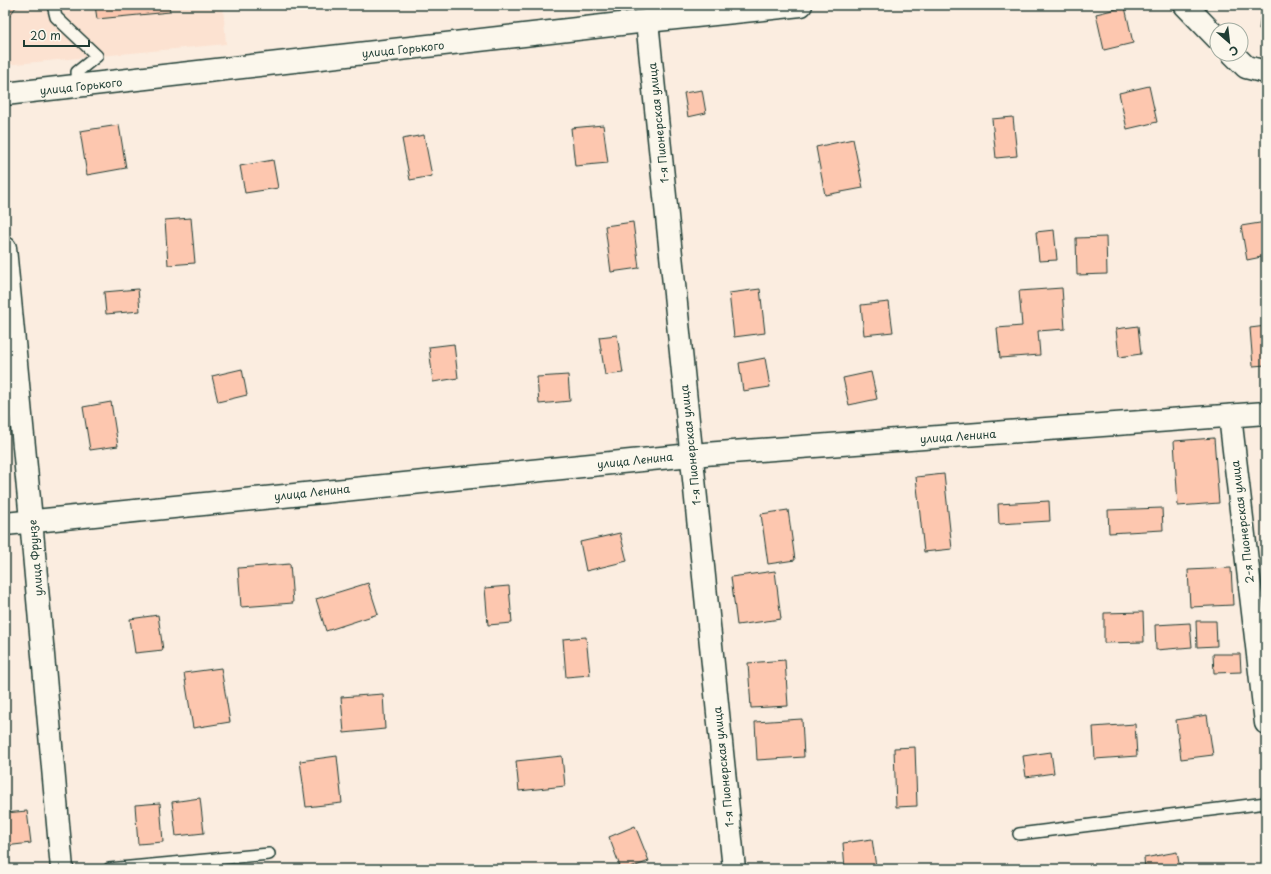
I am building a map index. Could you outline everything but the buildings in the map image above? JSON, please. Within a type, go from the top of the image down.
[{"type":"street","name":"улица Горького","points":[[5,94],[647,21],[801,5]]},
{"type":"street","points":[[1185,5],[1209,30]]},
{"type":"street","name":"1-я Пионерская улица","points":[[647,21],[734,869]]},
{"type":"street","points":[[1241,62],[1246,67],[1266,72]]},
{"type":"street","name":"улица Фрунзе","points":[[5,248],[32,520],[62,869]]},
{"type":"street","name":"улица Ленина","points":[[5,524],[32,520],[691,455],[1266,413]]},
{"type":"street","name":"2-я Пионерская улица","points":[[1230,416],[1266,724]]},
{"type":"lane","points":[[53,5],[56,17],[97,56],[77,72],[78,86]]},
{"type":"lane","points":[[1019,834],[1266,803]]},
{"type":"lane","points":[[109,869],[270,854]]},
{"type":"shaded area","points":[[5,5],[223,5],[226,44],[5,65]]}]
